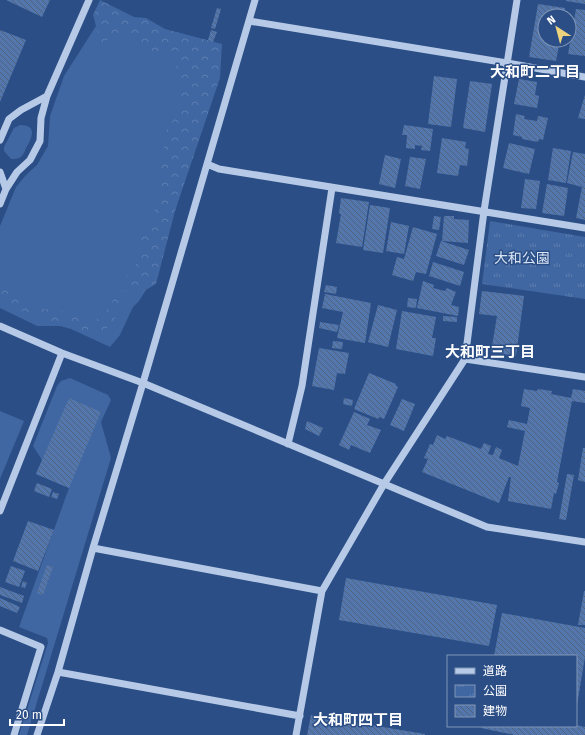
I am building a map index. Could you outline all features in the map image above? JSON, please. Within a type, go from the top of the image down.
[{"type":"street","points":[[0,204],[6,189],[17,172],[30,160],[40,141],[41,118],[47,96],[90,0]]},
{"type":"street","points":[[37,735],[58,672],[93,548],[255,0]]},
{"type":"street","points":[[296,735],[322,591],[384,484],[465,359],[484,211],[517,0]]},
{"type":"street","points":[[249,21],[585,77]]},
{"type":"street","points":[[0,140],[9,119],[21,110],[47,96]]},
{"type":"street","points":[[207,164],[219,169],[585,228]]},
{"type":"street","points":[[0,172],[6,189]]},
{"type":"street","points":[[288,444],[302,386],[332,188]]},
{"type":"street","points":[[0,326],[62,353],[143,383],[487,527],[585,542]]},
{"type":"street","points":[[0,511],[62,353]]},
{"type":"street","points":[[465,359],[585,378]]},
{"type":"street","points":[[93,548],[322,591]]},
{"type":"street","points":[[0,630],[41,647],[14,735]]},
{"type":"street","points":[[58,672],[300,716]]},
{"type":"green space","points":[[100,0],[134,17],[146,18],[165,29],[222,44],[220,78],[175,211],[156,284],[139,294],[117,289],[121,280],[132,272],[139,258],[140,239],[158,204],[159,182],[167,128],[181,111],[181,73],[168,55],[155,57],[137,45],[129,30],[112,34],[100,50],[99,37],[93,15]]},
{"type":"green space","points":[[103,15],[220,52],[158,271],[139,301],[133,307],[120,335],[110,347],[71,329],[60,326],[37,326],[0,308],[0,226],[16,187],[37,165],[48,146],[50,116],[64,76]]},
{"type":"green space","points":[[20,125],[29,127],[32,133],[25,152],[21,157],[18,159],[11,159],[4,151],[4,147],[14,128]]},
{"type":"green space","name":"大和公園","points":[[490,221],[585,237],[585,299],[482,284]]},
{"type":"green space","points":[[0,283],[6,291],[43,309],[61,311],[93,323],[105,312],[113,301],[112,292],[122,294],[122,310],[108,327],[97,335],[62,323],[43,320],[0,302]]},
{"type":"green space","points":[[70,378],[108,395],[111,400],[101,422],[111,458],[27,735],[19,735],[48,643],[47,638],[19,627],[69,488],[36,474],[42,460],[33,446],[57,386],[61,381]]},
{"type":"green space","points":[[0,411],[24,421],[0,479]]},
{"type":"building","points":[[6,0],[50,0],[42,17]]},
{"type":"building","points":[[585,0],[585,4],[566,1]]},
{"type":"building","points":[[538,4],[565,8],[537,8]]},
{"type":"building","points":[[217,8],[221,9],[215,29],[211,28]]},
{"type":"building","points":[[577,9],[585,10],[585,56],[568,54],[569,48],[577,48]]},
{"type":"building","points":[[537,10],[537,48],[558,48],[556,61],[529,57]]},
{"type":"building","points":[[0,30],[26,40],[0,102]]},
{"type":"building","points":[[211,30],[217,32],[213,42],[208,40]]},
{"type":"building","points":[[434,76],[457,79],[451,127],[428,124]]},
{"type":"building","points":[[519,79],[537,82],[535,95],[539,96],[537,108],[514,104]]},
{"type":"building","points":[[470,81],[492,84],[485,132],[463,128]]},
{"type":"building","points":[[585,95],[585,119],[578,118]]},
{"type":"building","points":[[516,114],[525,116],[524,119],[537,121],[538,116],[548,118],[543,140],[539,139],[538,142],[522,139],[522,137],[513,135]]},
{"type":"building","points":[[404,125],[433,129],[430,151],[421,150],[422,146],[415,145],[415,149],[406,148],[407,135],[402,135]]},
{"type":"building","points":[[442,138],[466,142],[465,148],[469,149],[467,166],[460,165],[458,176],[437,173]]},
{"type":"building","points":[[509,143],[535,149],[529,174],[503,168]]},
{"type":"building","points":[[553,148],[571,151],[566,183],[548,180]]},
{"type":"building","points":[[573,152],[585,154],[585,220],[576,218],[582,187],[567,183]]},
{"type":"building","points":[[385,155],[401,159],[395,188],[379,184]]},
{"type":"building","points":[[410,157],[426,159],[420,189],[405,186]]},
{"type":"building","points":[[525,179],[540,181],[536,209],[521,208]]},
{"type":"building","points":[[547,184],[568,188],[564,216],[542,213]]},
{"type":"building","points":[[341,198],[369,202],[362,247],[336,243],[341,214],[339,214]]},
{"type":"building","points":[[370,205],[390,208],[383,253],[363,250]]},
{"type":"building","points":[[434,216],[441,217],[439,230],[432,229]]},
{"type":"building","points":[[444,216],[454,216],[454,219],[469,220],[468,243],[442,241]]},
{"type":"building","points":[[391,222],[409,226],[404,254],[386,251]]},
{"type":"building","points":[[413,227],[437,234],[426,274],[416,272],[413,281],[392,275],[397,257],[404,259]]},
{"type":"building","points":[[441,241],[469,250],[464,265],[436,256]]},
{"type":"building","points":[[433,262],[464,272],[460,286],[429,276]]},
{"type":"building","points":[[423,281],[434,285],[433,288],[445,291],[447,288],[456,292],[451,305],[459,307],[458,316],[417,308]]},
{"type":"building","points":[[326,285],[337,287],[336,294],[324,292]]},
{"type":"building","points":[[482,291],[524,296],[516,356],[491,352],[497,316],[479,314]]},
{"type":"building","points":[[325,294],[371,303],[365,343],[337,338],[343,312],[322,308]]},
{"type":"building","points":[[408,298],[417,299],[416,308],[407,307]]},
{"type":"building","points":[[378,305],[397,310],[388,347],[368,342]]},
{"type":"building","points":[[402,311],[436,317],[432,338],[436,338],[433,356],[396,349]]},
{"type":"building","points":[[443,316],[457,317],[457,322],[443,321]]},
{"type":"building","points":[[320,322],[339,325],[337,332],[319,328]]},
{"type":"building","points":[[333,341],[343,342],[342,349],[332,348]]},
{"type":"building","points":[[319,348],[349,353],[345,374],[337,373],[334,390],[312,386]]},
{"type":"building","points":[[369,373],[396,384],[395,385],[398,387],[384,419],[379,417],[378,419],[354,409]]},
{"type":"building","points":[[524,389],[552,391],[551,394],[571,398],[573,389],[585,391],[585,403],[572,401],[557,482],[559,483],[556,494],[554,493],[551,509],[508,501],[511,477],[509,477],[499,503],[422,472],[428,459],[424,458],[430,444],[433,445],[437,435],[445,439],[447,436],[481,449],[484,443],[491,446],[488,454],[493,455],[496,447],[502,450],[499,458],[518,466],[525,431],[507,427],[509,420],[527,424],[530,408],[521,406]]},
{"type":"building","points":[[69,398],[101,412],[69,488],[36,474]]},
{"type":"building","points":[[344,398],[353,400],[352,406],[343,404]]},
{"type":"building","points":[[402,399],[415,404],[404,431],[390,425]]},
{"type":"building","points":[[354,412],[370,419],[367,425],[381,430],[370,453],[351,445],[349,450],[339,445]]},
{"type":"building","points":[[307,421],[323,428],[319,436],[305,429]]},
{"type":"building","points":[[583,448],[585,448],[585,482],[578,480]]},
{"type":"building","points":[[567,474],[574,475],[566,520],[559,519]]},
{"type":"building","points":[[37,483],[52,489],[49,497],[34,491]]},
{"type":"building","points":[[53,492],[59,494],[57,499],[51,497]]},
{"type":"building","points":[[28,521],[54,530],[38,571],[13,561]]},
{"type":"building","points":[[47,565],[53,567],[43,595],[37,593]]},
{"type":"building","points":[[11,566],[25,571],[19,587],[5,582]]},
{"type":"building","points":[[346,578],[497,605],[489,646],[339,620]]},
{"type":"building","points":[[23,581],[27,583],[25,588],[21,587]]},
{"type":"building","points":[[0,587],[24,596],[22,603],[0,595]]},
{"type":"building","points":[[584,591],[585,625],[578,625]]},
{"type":"building","points":[[0,598],[20,607],[17,613],[0,606]]},
{"type":"building","points":[[502,613],[585,628],[585,657],[577,705],[577,655],[494,655]]},
{"type":"building","points":[[311,715],[425,734],[425,735],[307,735]]},
{"type":"building","points":[[577,725],[585,727],[585,735],[515,735],[481,728],[577,727]]},
{"type":"district","name":"大和町二丁目","points":[[535,72]]},
{"type":"district","name":"大和町三丁目","points":[[490,352]]},
{"type":"district","name":"大和町四丁目","points":[[358,720]]}]
